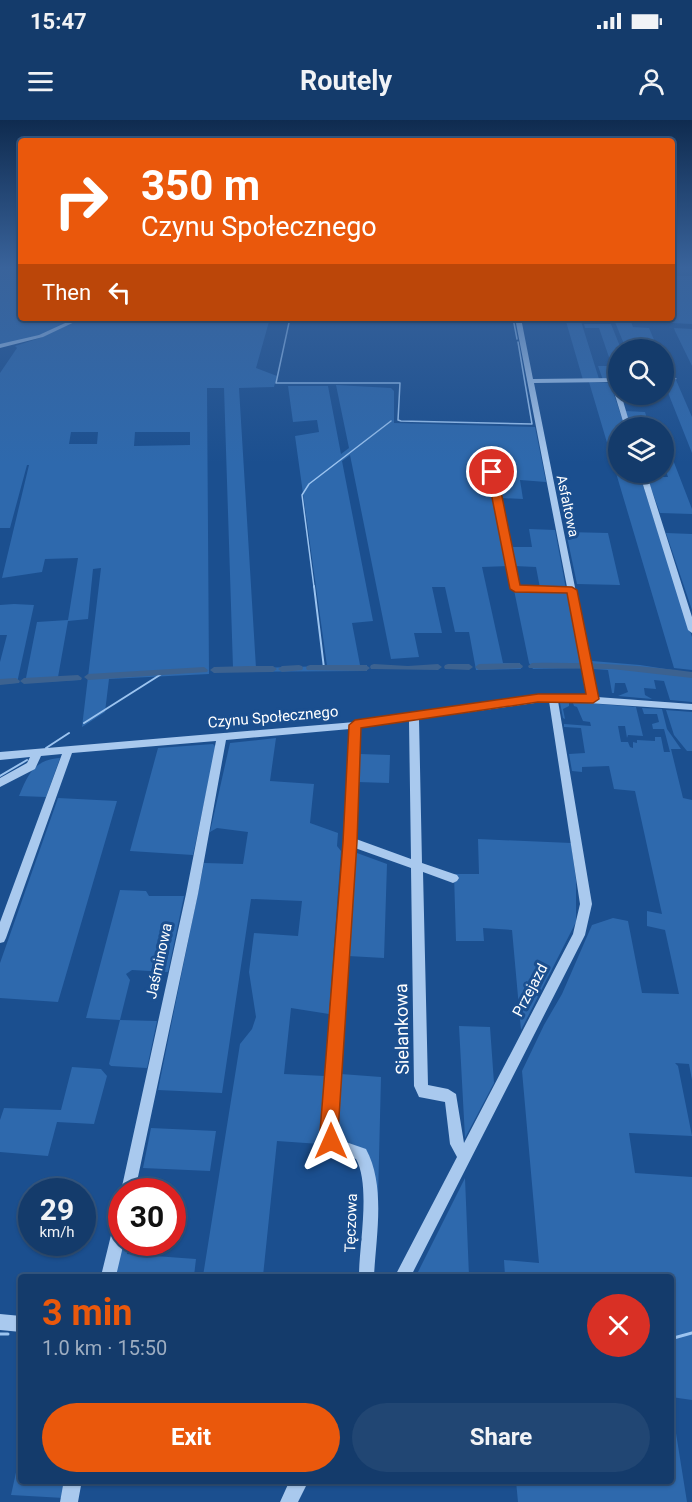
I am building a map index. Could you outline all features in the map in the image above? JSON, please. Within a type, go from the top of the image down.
[{"type":"street","points":[[0,346],[34,339],[46,333]]},
{"type":"street","name":"Asfaltowa","points":[[521,333],[593,699]]},
{"type":"street","points":[[531,381],[608,380]]},
{"type":"street","points":[[492,472],[515,589],[572,590]]},
{"type":"street","points":[[645,483],[692,630]]},
{"type":"street","name":"Czynu Społecznego","points":[[0,756],[355,725],[553,697],[692,707]]},
{"type":"street","name":"Przejazd","points":[[404,1274],[579,935],[586,904],[553,697]]},
{"type":"street","points":[[414,717],[418,871]]},
{"type":"street","name":"Tęczowa","points":[[355,725],[350,842],[329,1132],[331,1141],[335,1145],[361,1154],[368,1167],[366,1274]]},
{"type":"street","name":"Jaśminowa","points":[[131,1178],[192,894],[222,738]]},
{"type":"street","points":[[0,938],[68,751]]},
{"type":"street","points":[[0,783],[31,766],[37,753]]},
{"type":"street","points":[[350,842],[418,871],[453,878]]},
{"type":"street","name":"Sielankowa","points":[[418,871],[421,1086],[424,1092],[448,1096],[451,1099],[457,1144],[464,1156]]},
{"type":"street","points":[[108,1274],[113,1256]]},
{"type":"street","points":[[0,1322],[18,1324]]},
{"type":"street","points":[[69,1502],[72,1484]]},
{"type":"street","points":[[289,1502],[298,1484]]},
{"type":"shaded area","points":[[0,333],[45,333],[40,336],[0,345]]},
{"type":"shaded area","points":[[49,333],[266,333],[256,368],[277,376],[274,387],[239,388],[256,668],[327,666],[295,436],[319,432],[317,420],[293,422],[288,386],[328,386],[341,454],[349,448],[336,385],[391,388],[394,391],[394,423],[535,427],[546,482],[520,480],[523,499],[500,498],[494,471],[490,471],[509,566],[482,567],[503,663],[520,663],[521,669],[476,670],[469,632],[455,632],[445,587],[432,587],[442,633],[414,633],[419,657],[391,659],[350,455],[342,461],[373,621],[352,623],[360,665],[367,665],[367,671],[213,672],[214,669],[233,668],[224,388],[207,388],[209,674],[109,679],[105,712],[82,727],[101,568],[93,569],[88,619],[68,621],[58,677],[79,676],[79,680],[25,683],[37,622],[68,620],[78,558],[45,559],[42,572],[2,578],[29,465],[27,465],[10,528],[0,528],[0,373],[17,348],[15,346]],"holes":[[[71,432],[98,432],[97,444],[69,444]],[[135,432],[190,432],[190,445],[134,446]]]},
{"type":"shaded area","points":[[569,333],[585,333],[599,379],[583,380]]},
{"type":"shaded area","points":[[601,333],[615,333],[617,339],[608,339],[608,354]]},
{"type":"shaded area","points":[[620,333],[651,333],[654,339],[622,339]]},
{"type":"shaded area","points":[[676,333],[692,333],[692,366]]},
{"type":"shaded area","points":[[598,366],[608,366],[608,380],[603,380]]},
{"type":"shaded area","points":[[674,380],[692,417],[692,453],[673,405]]},
{"type":"shaded area","points":[[589,382],[608,383],[608,405],[618,405],[622,417],[608,417],[608,446]]},
{"type":"shaded area","points":[[625,411],[645,412],[646,417],[627,417]]},
{"type":"shaded area","points":[[674,462],[692,514],[660,513],[649,483],[674,483]]},
{"type":"shaded area","points":[[619,483],[642,483],[692,637],[692,670],[674,668]]},
{"type":"shaded area","points":[[529,529],[555,530],[566,589],[540,588],[536,567],[514,566],[510,547],[532,547]]},
{"type":"shaded area","points":[[566,532],[608,533],[620,585],[577,584]]},
{"type":"shaded area","points":[[666,533],[692,534],[692,610]]},
{"type":"shaded area","points":[[514,590],[567,592],[583,668],[533,669],[529,663]]},
{"type":"shaded area","points":[[0,605],[34,605],[17,683],[0,684],[0,662],[7,635],[0,635]]},
{"type":"shaded area","points":[[592,661],[692,673],[692,702],[670,700],[664,681],[654,680],[656,689],[644,688],[645,695],[652,699],[618,696],[628,692],[625,683],[615,683],[614,693],[612,693],[608,670],[593,669]]},
{"type":"shaded area","points":[[562,701],[636,707],[643,736],[628,735],[627,738],[625,726],[618,726],[621,742],[628,742],[633,748],[633,742],[637,743],[637,740],[655,741],[655,737],[661,737],[664,752],[670,752],[664,729],[653,729],[652,724],[659,722],[657,714],[644,714],[642,708],[662,709],[667,729],[681,749],[671,749],[683,798],[692,800],[692,1080],[689,1064],[675,1063],[678,1066],[692,1136],[629,1133],[635,1173],[692,1177],[692,1400],[674,1397],[674,1274],[505,1274],[504,1260],[539,1263],[522,1071],[562,994],[592,925],[613,918],[628,921],[642,993],[679,994],[665,930],[647,926],[647,911],[662,914],[635,791],[614,789],[609,766],[582,767],[582,772],[572,771],[569,754],[585,753],[581,728],[564,727],[564,724],[591,726],[590,722],[583,721],[573,703],[569,703],[569,706],[563,709],[565,719],[563,718],[560,703]]},
{"type":"shaded area","points":[[666,710],[692,712],[692,751],[687,751],[674,735]]},
{"type":"shaded area","points":[[276,738],[270,781],[314,784],[310,823],[338,833],[337,846],[341,851],[329,1014],[291,1008],[284,1074],[325,1076],[320,1144],[277,1141],[263,1274],[203,1274],[240,1044],[252,1029],[256,1017],[249,972],[254,933],[298,936],[302,901],[251,899],[222,1093],[158,1090],[204,863],[243,864],[248,832],[217,828],[210,832],[230,743]]},
{"type":"shaded area","points":[[213,744],[216,747],[193,855],[130,851],[158,748]]},
{"type":"shaded area","points":[[360,754],[390,755],[389,783],[358,782]]},
{"type":"shaded area","points":[[60,758],[46,797],[19,796],[29,775],[38,765]]},
{"type":"shaded area","points":[[58,798],[117,801],[58,1002],[0,998],[0,963]]},
{"type":"shaded area","points":[[478,839],[571,843],[576,880],[576,922],[521,1030],[512,930],[483,928],[484,941],[456,941],[454,874],[479,874]]},
{"type":"shaded area","points":[[357,853],[387,864],[384,958],[348,956],[353,856]]},
{"type":"shaded area","points":[[120,890],[146,891],[149,896],[184,896],[168,972],[132,970],[126,974],[130,980],[120,1020],[86,1018]]},
{"type":"shaded area","points":[[120,1020],[157,1021],[147,1068],[109,1064]]},
{"type":"shaded area","points":[[459,1026],[490,1027],[494,1083],[465,1138]]},
{"type":"shaded area","points":[[72,1067],[101,1069],[107,1076],[94,1124],[57,1122],[48,1156],[0,1152],[0,1120],[4,1108],[61,1110]]},
{"type":"shaded area","points":[[341,1074],[381,1077],[378,1198],[373,1196],[372,1167],[369,1156],[360,1148],[345,1142],[338,1136]]},
{"type":"shaded area","points":[[151,1128],[216,1131],[210,1171],[143,1168]]},
{"type":"shaded area","points":[[465,1178],[469,1274],[417,1274]]},
{"type":"shaded area","points":[[118,1256],[155,1256],[196,1259],[194,1274],[114,1274]]},
{"type":"shaded area","points":[[674,1421],[687,1502],[518,1502],[516,1484],[674,1484]]},
{"type":"shaded area","points":[[18,1464],[18,1484],[67,1484],[64,1498],[11,1495]]},
{"type":"waterway","points":[[287,333],[276,383],[400,383],[398,420],[401,421],[532,424],[518,342]]},
{"type":"waterway","points":[[516,333],[517,339]]},
{"type":"waterway","points":[[314,587],[302,495],[309,484],[391,421]]},
{"type":"waterway","points":[[314,586],[324,668]]},
{"type":"waterway","points":[[479,667],[519,666]]},
{"type":"waterway","points":[[532,666],[612,667],[692,675]]},
{"type":"waterway","points":[[374,667],[405,667]]},
{"type":"waterway","points":[[411,667],[438,667]]},
{"type":"waterway","points":[[448,667],[469,667]]},
{"type":"waterway","points":[[282,669],[299,668]]},
{"type":"waterway","points":[[310,668],[366,668]]},
{"type":"waterway","points":[[214,670],[249,669]]},
{"type":"waterway","points":[[253,669],[273,669]]},
{"type":"waterway","points":[[88,677],[204,670]]},
{"type":"waterway","points":[[84,723],[163,673]]},
{"type":"waterway","points":[[24,681],[78,678]]},
{"type":"waterway","points":[[0,682],[16,681]]},
{"type":"waterway","points":[[46,748],[69,733]]},
{"type":"waterway","points":[[0,776],[27,760]]},
{"type":"waterway","points":[[674,1338],[692,1333]]},
{"type":"waterway","points":[[0,1334],[8,1334]]},
{"type":"route","points":[[331,1141],[329,1132],[350,842],[355,725],[538,698],[593,699],[572,590],[515,589],[492,472]]}]
